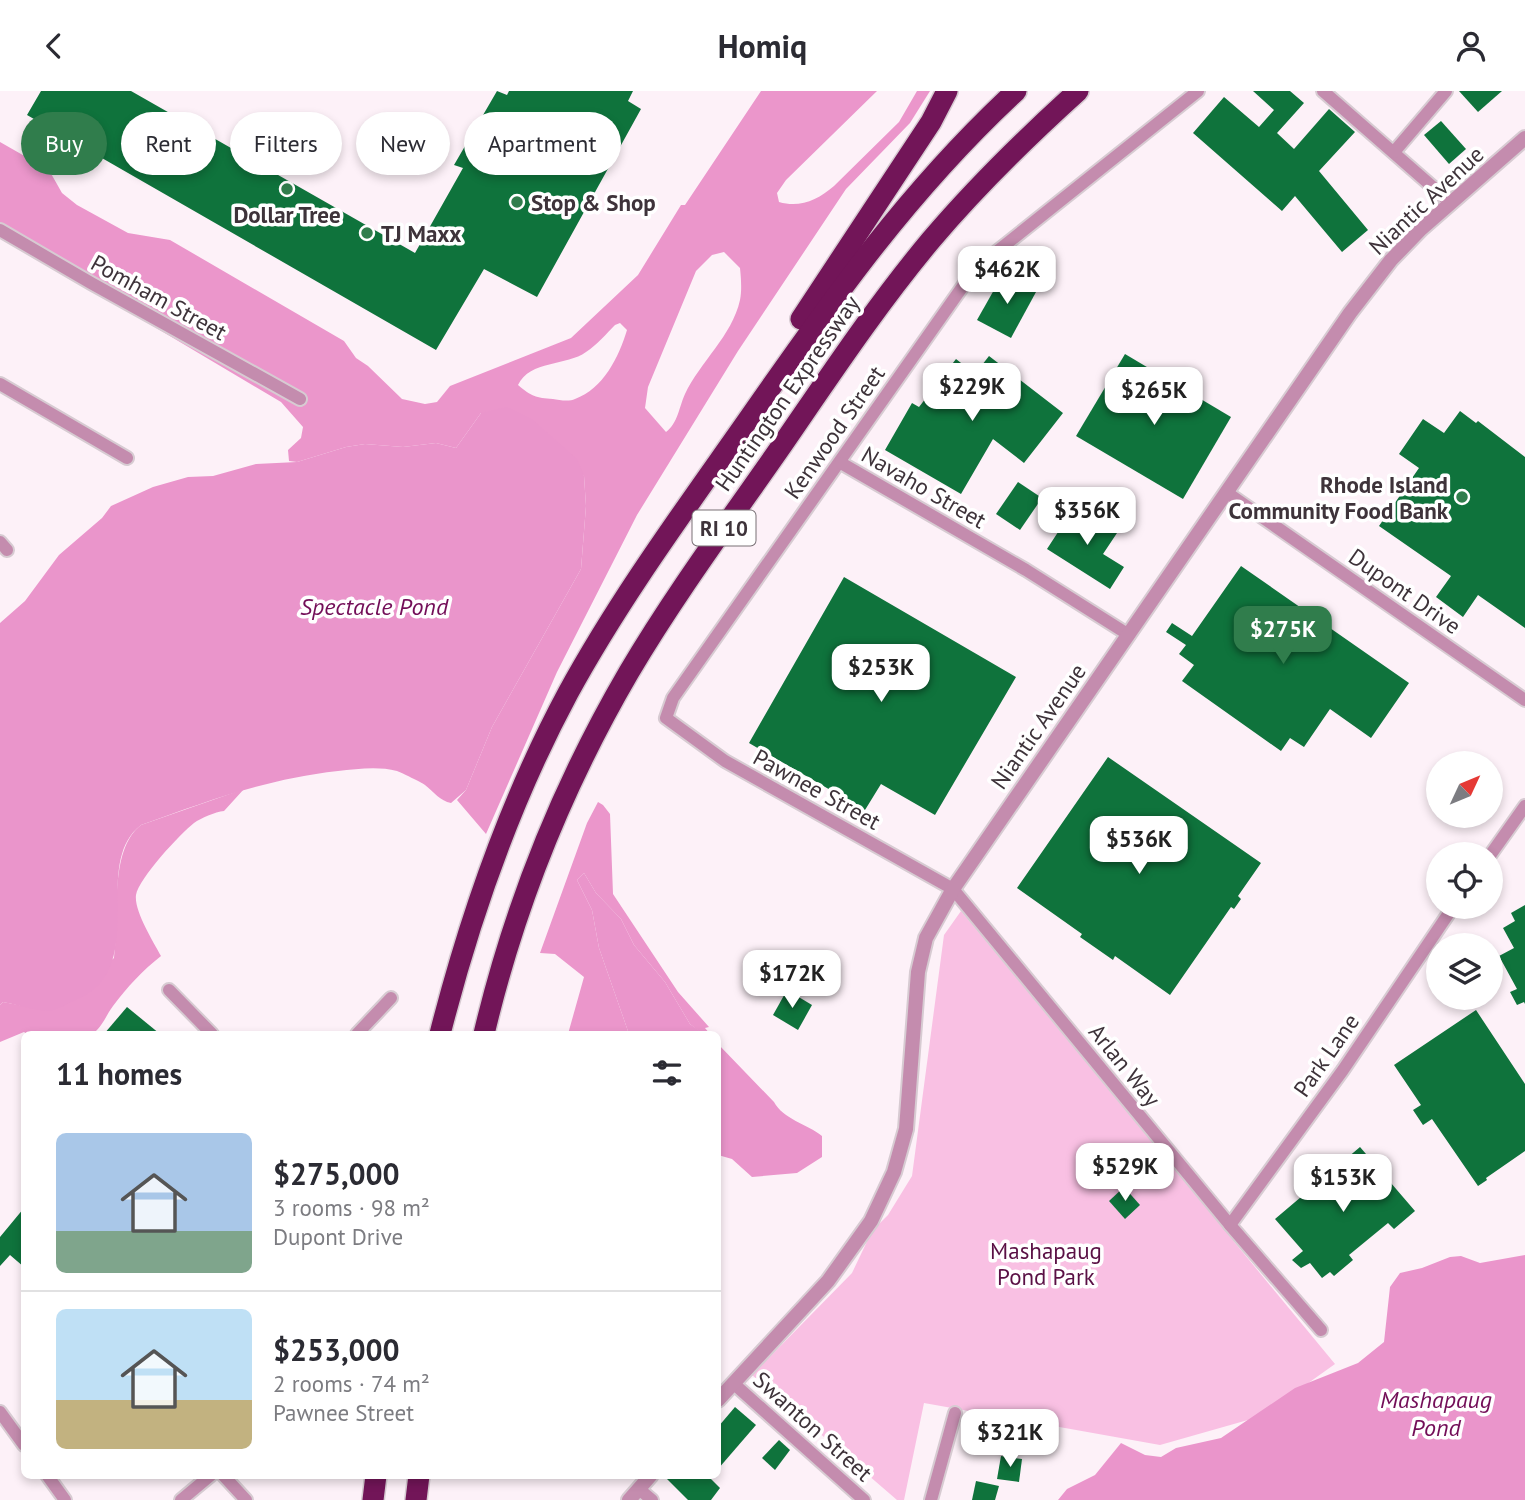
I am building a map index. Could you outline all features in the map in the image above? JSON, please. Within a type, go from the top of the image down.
[{"type":"highway","points":[[728,448],[791,335],[930,122],[947,91]]},
{"type":"highway","name":"Huntington Expressway","points":[[441,1031],[463,949],[502,837],[545,739],[575,681],[623,601],[833,298],[893,220],[961,145],[1016,91]]},
{"type":"highway","name":"Huntington Expressway","points":[[485,1031],[519,912],[558,813],[604,718],[657,627],[897,282],[992,172],[1078,91]]},
{"type":"highway","points":[[373,1500],[376,1479]]},
{"type":"highway","points":[[416,1500],[419,1479]]},
{"type":"street","name":"Kenwood Street","points":[[666,718],[673,698],[841,463],[975,269],[1198,91]]},
{"type":"street","points":[[1323,91],[1451,203]]},
{"type":"street","points":[[1394,152],[1446,91]]},
{"type":"street","name":"Niantic Avenue","points":[[721,1397],[828,1281],[871,1221],[894,1172],[906,1129],[918,972],[926,938],[953,889],[1350,313],[1391,260],[1421,229],[1525,138]]},
{"type":"street","name":"Pomham Street","points":[[0,230],[300,399]]},
{"type":"street","points":[[0,384],[127,458]]},
{"type":"street","name":"Navaho Street","points":[[841,463],[1026,570],[1129,635]]},
{"type":"street","name":"Dupont Drive","points":[[1226,492],[1525,700]]},
{"type":"street","name":"Pawnee Street","points":[[666,718],[725,761],[953,889]]},
{"type":"street","points":[[1500,842],[1525,806]]},
{"type":"street","name":"Arlan Way","points":[[953,889],[1230,1225],[1321,1331]]},
{"type":"street","name":"Park Lane","points":[[1230,1225],[1343,1070],[1445,919]]},
{"type":"street","points":[[169,990],[209,1031]]},
{"type":"street","points":[[361,1031],[391,999]]},
{"type":"street","name":"Swanton Street","points":[[733,1383],[864,1500]]},
{"type":"street","points":[[0,1412],[21,1441]]},
{"type":"street","points":[[931,1500],[955,1413]]},
{"type":"street","points":[[50,1479],[65,1500]]},
{"type":"street","points":[[181,1500],[206,1479]]},
{"type":"street","points":[[227,1479],[246,1500]]},
{"type":"street","points":[[647,1479],[634,1494],[652,1500]]},
{"type":"green space","name":"Mashapaug Pond Park","points":[[961,911],[1335,1364],[1262,1416],[1160,1445],[924,1403],[904,1500],[897,1500],[752,1375],[852,1273],[872,1231],[888,1215],[912,1176],[944,935]]},
{"type":"shaded area","points":[[761,91],[877,91],[786,180],[777,193],[779,202],[794,204],[815,199],[834,186],[899,122],[917,91],[930,91],[910,123],[846,189],[738,351],[637,515],[557,672],[486,834],[457,800],[466,790],[492,727],[581,569],[586,506],[584,476],[481,413],[456,448],[436,443],[403,447],[365,444],[297,462],[289,461],[288,450],[301,438],[303,427],[281,402],[0,235],[0,142],[21,154],[21,175],[52,175],[62,193],[77,205],[128,233],[170,240],[344,341],[356,358],[402,399],[425,404],[437,402],[450,386],[571,338],[638,275],[681,205],[685,205]],"holes":[[[724,252],[740,268],[741,292],[736,313],[723,337],[691,382],[676,419],[666,432],[645,408],[648,387],[696,271],[712,255]],[[620,323],[627,330],[608,371],[602,380],[585,394],[564,401],[530,394],[518,385],[531,371],[586,352],[615,325]]]},
{"type":"shaded area","points":[[244,789],[224,811],[194,823],[144,878],[136,895],[136,902],[161,956],[130,986],[97,1030],[21,1031],[0,1042],[0,1005],[3,1002],[50,1011],[114,958],[120,868],[124,851],[141,825]]},
{"type":"shaded area","points":[[598,802],[610,814],[613,894],[678,992],[709,1027],[705,1028],[708,1031],[699,1031],[690,1024],[665,982],[634,945],[621,919],[596,893],[584,873],[577,880],[592,910],[599,948],[628,1031],[569,1031],[584,977],[555,954],[540,953],[587,823]]},
{"type":"water","name":"Spectacle Pond","points":[[507,407],[533,420],[577,459],[584,476],[586,506],[581,569],[492,727],[466,790],[451,803],[397,771],[375,768],[345,770],[262,785],[141,825],[126,843],[120,865],[116,941],[111,965],[98,985],[76,1000],[51,1011],[3,1002],[0,1005],[0,623],[25,601],[59,555],[102,518],[111,506],[153,487],[188,477],[213,476],[256,464],[297,462],[365,444],[403,447],[436,443],[456,448],[481,413]]},
{"type":"water","points":[[584,873],[596,893],[621,919],[634,945],[665,982],[690,1024],[700,1031],[628,1031],[599,948],[592,910],[577,880]]},
{"type":"water","points":[[721,1047],[783,1113],[822,1136],[822,1157],[797,1173],[752,1177],[732,1159],[721,1156]]},
{"type":"water","name":"Mashapaug Pond","points":[[1525,1255],[1525,1500],[1058,1500],[1067,1489],[1095,1475],[1121,1443],[1145,1455],[1161,1457],[1176,1448],[1221,1438],[1295,1388],[1358,1363],[1384,1342],[1390,1287],[1400,1273],[1450,1257],[1461,1256],[1480,1263]]},
{"type":"building","points":[[41,91],[131,91],[168,112],[121,112],[121,169],[107,161],[107,112],[29,112]]},
{"type":"building","points":[[497,91],[507,95],[509,91],[633,91],[628,101],[641,109],[621,145],[621,112],[485,112]]},
{"type":"building","points":[[1253,91],[1290,91],[1304,103],[1277,133],[1294,149],[1329,109],[1355,132],[1319,171],[1368,230],[1342,252],[1295,196],[1282,211],[1193,133],[1224,97],[1259,127],[1274,110]]},
{"type":"building","points":[[1459,91],[1502,91],[1478,112]]},
{"type":"building","points":[[1441,121],[1466,149],[1449,164],[1424,135]]},
{"type":"building","points":[[216,139],[230,147],[230,175],[278,175],[415,253],[463,168],[454,165],[464,148],[464,175],[604,175],[537,297],[484,269],[436,350],[131,175],[216,175]]},
{"type":"building","points":[[1003,274],[1036,292],[1011,338],[977,320]]},
{"type":"building","points":[[1125,354],[1231,417],[1183,499],[1076,436]]},
{"type":"building","points":[[989,356],[1063,413],[1024,463],[993,439],[961,494],[885,450],[912,403],[919,407],[956,359],[975,374]]},
{"type":"building","name":"Rhode Island Community Food Bank","points":[[1460,411],[1476,423],[1478,421],[1525,457],[1525,628],[1478,595],[1463,617],[1436,597],[1451,576],[1379,526],[1419,468],[1399,454],[1423,419],[1444,433]]},
{"type":"building","points":[[1018,482],[1042,498],[1020,530],[996,514]]},
{"type":"building","points":[[1075,506],[1117,533],[1103,554],[1124,567],[1110,589],[1047,549]]},
{"type":"building","points":[[1241,566],[1409,683],[1371,738],[1330,709],[1304,747],[1290,738],[1281,751],[1182,681],[1194,665],[1179,654],[1186,645],[1166,632],[1172,623],[1192,636]]},
{"type":"building","points":[[844,577],[1016,677],[935,815],[881,784],[865,810],[749,743]]},
{"type":"building","points":[[1108,757],[1261,863],[1238,896],[1241,899],[1234,909],[1231,907],[1170,995],[1115,956],[1113,960],[1080,937],[1082,934],[1017,888]]},
{"type":"building","points":[[1525,905],[1525,1004],[1524,1002],[1517,1005],[1510,992],[1517,989],[1503,963],[1503,954],[1514,948],[1503,928],[1515,921],[1511,913]]},
{"type":"building","points":[[787,990],[812,1005],[798,1030],[773,1015]]},
{"type":"building","points":[[127,1007],[156,1031],[107,1031]]},
{"type":"building","points":[[1476,1010],[1525,1084],[1525,1151],[1478,1186],[1432,1119],[1423,1125],[1413,1110],[1421,1105],[1394,1065]]},
{"type":"building","points":[[1360,1147],[1415,1211],[1394,1229],[1388,1223],[1349,1255],[1353,1260],[1334,1276],[1330,1272],[1322,1278],[1310,1263],[1301,1268],[1292,1260],[1303,1251],[1275,1219]]},
{"type":"building","points":[[1124,1187],[1140,1205],[1125,1219],[1109,1201]]},
{"type":"building","points":[[21,1212],[21,1264],[10,1255],[0,1266],[0,1237]]},
{"type":"building","points":[[735,1407],[756,1425],[721,1466],[721,1423]]},
{"type":"building","points":[[779,1440],[790,1450],[775,1470],[762,1458]]},
{"type":"building","points":[[1001,1456],[1022,1459],[1019,1482],[997,1479]]},
{"type":"building","points":[[667,1479],[711,1479],[720,1488],[711,1500],[688,1500]]},
{"type":"building","points":[[976,1481],[999,1486],[995,1500],[972,1500]]},
{"type":"place","name":"Dollar Tree","points":[[287,189]]},
{"type":"place","name":"Stop & Shop","points":[[517,202]]},
{"type":"place","name":"TJ Maxx","points":[[367,233]]},
{"type":"place","name":"Rhode Island Community Food Bank","points":[[1462,497]]}]
